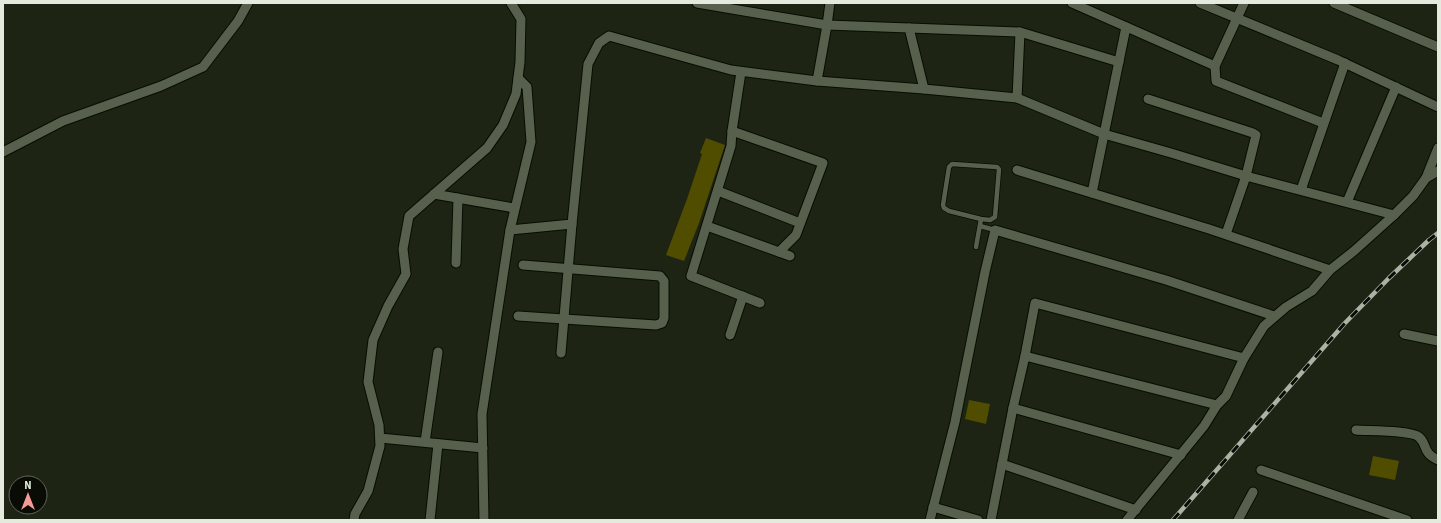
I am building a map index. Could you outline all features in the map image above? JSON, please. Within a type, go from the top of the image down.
[{"type":"street","points":[[3,152],[64,121],[161,86],[203,67],[238,21],[248,3]]},
{"type":"street","points":[[354,520],[355,514],[368,491],[380,446],[379,425],[368,382],[373,340],[388,306],[406,274],[403,249],[409,216],[487,148],[503,125],[516,94],[520,62],[521,19],[511,3]]},
{"type":"street","points":[[697,3],[827,25],[1020,32],[1119,62]]},
{"type":"street","points":[[817,81],[830,3]]},
{"type":"street","points":[[1072,3],[1216,66]]},
{"type":"street","points":[[1200,3],[1345,63],[1438,107]]},
{"type":"street","points":[[1244,3],[1216,66],[1216,82],[1323,123]]},
{"type":"street","points":[[1334,3],[1438,47]]},
{"type":"street","points":[[1092,193],[1126,27]]},
{"type":"street","points":[[909,28],[924,88]]},
{"type":"street","points":[[1016,98],[1020,32]]},
{"type":"street","points":[[561,353],[588,64],[598,43],[609,36],[741,72],[817,81],[924,88],[1016,98],[1104,134],[1246,176],[1394,215]]},
{"type":"street","points":[[1301,190],[1345,63]]},
{"type":"street","points":[[741,72],[731,146],[691,276],[760,303]]},
{"type":"street","points":[[484,520],[482,414],[510,230],[514,208],[531,142],[527,87],[518,78]]},
{"type":"street","points":[[1347,202],[1396,87]]},
{"type":"street","points":[[1148,99],[1255,134],[1256,140],[1246,176],[1226,234]]},
{"type":"street","points":[[732,132],[823,163],[796,235],[779,252]]},
{"type":"street","points":[[1127,520],[1181,455],[1204,426],[1217,405],[1226,396],[1244,358],[1264,326],[1286,307],[1312,291],[1330,270],[1354,251],[1414,196],[1426,178],[1438,148]]},
{"type":"street","points":[[1017,170],[1226,234],[1330,270]]},
{"type":"street","points":[[1426,178],[1438,171]]},
{"type":"street","points":[[718,191],[800,223]]},
{"type":"street","points":[[434,194],[514,208]]},
{"type":"street","points":[[456,263],[458,198]]},
{"type":"street","points":[[510,230],[572,224]]},
{"type":"street","points":[[707,226],[790,256]]},
{"type":"street","points":[[930,520],[955,422],[985,272],[995,230],[1166,280],[1274,316]]},
{"type":"street","points":[[518,316],[656,325],[662,323],[664,318],[664,280],[661,277],[523,265]]},
{"type":"street","points":[[730,335],[743,296]]},
{"type":"street","points":[[991,520],[1035,303],[1244,358]]},
{"type":"street","points":[[1404,334],[1438,341]]},
{"type":"street","points":[[425,442],[438,352]]},
{"type":"street","points":[[1025,356],[1217,405]]},
{"type":"street","points":[[1013,408],[1181,455]]},
{"type":"street","points":[[1356,430],[1408,433],[1417,435],[1421,438],[1427,452],[1438,460]]},
{"type":"street","points":[[380,438],[483,448]]},
{"type":"street","points":[[430,520],[438,444]]},
{"type":"street","points":[[1002,464],[1136,510]]},
{"type":"street","points":[[1261,470],[1407,520]]},
{"type":"street","points":[[1238,520],[1253,492]]},
{"type":"street","points":[[933,507],[978,520]]},
{"type":"lane","points":[[952,164],[998,168],[995,216],[990,220],[981,219],[949,211],[944,208],[943,205],[949,166],[952,164]]},
{"type":"lane","points":[[976,247],[981,219]]},
{"type":"lane","points":[[980,226],[995,230]]},
{"type":"building","points":[[706,138],[725,145],[699,223],[684,261],[666,255],[687,199],[702,154],[700,153]]},
{"type":"building","points":[[969,400],[990,404],[986,424],[965,419]]},
{"type":"building","points":[[1373,456],[1399,461],[1395,480],[1369,475]]},
{"type":"railway","points":[[1173,520],[1345,323],[1389,278],[1438,233]]}]
